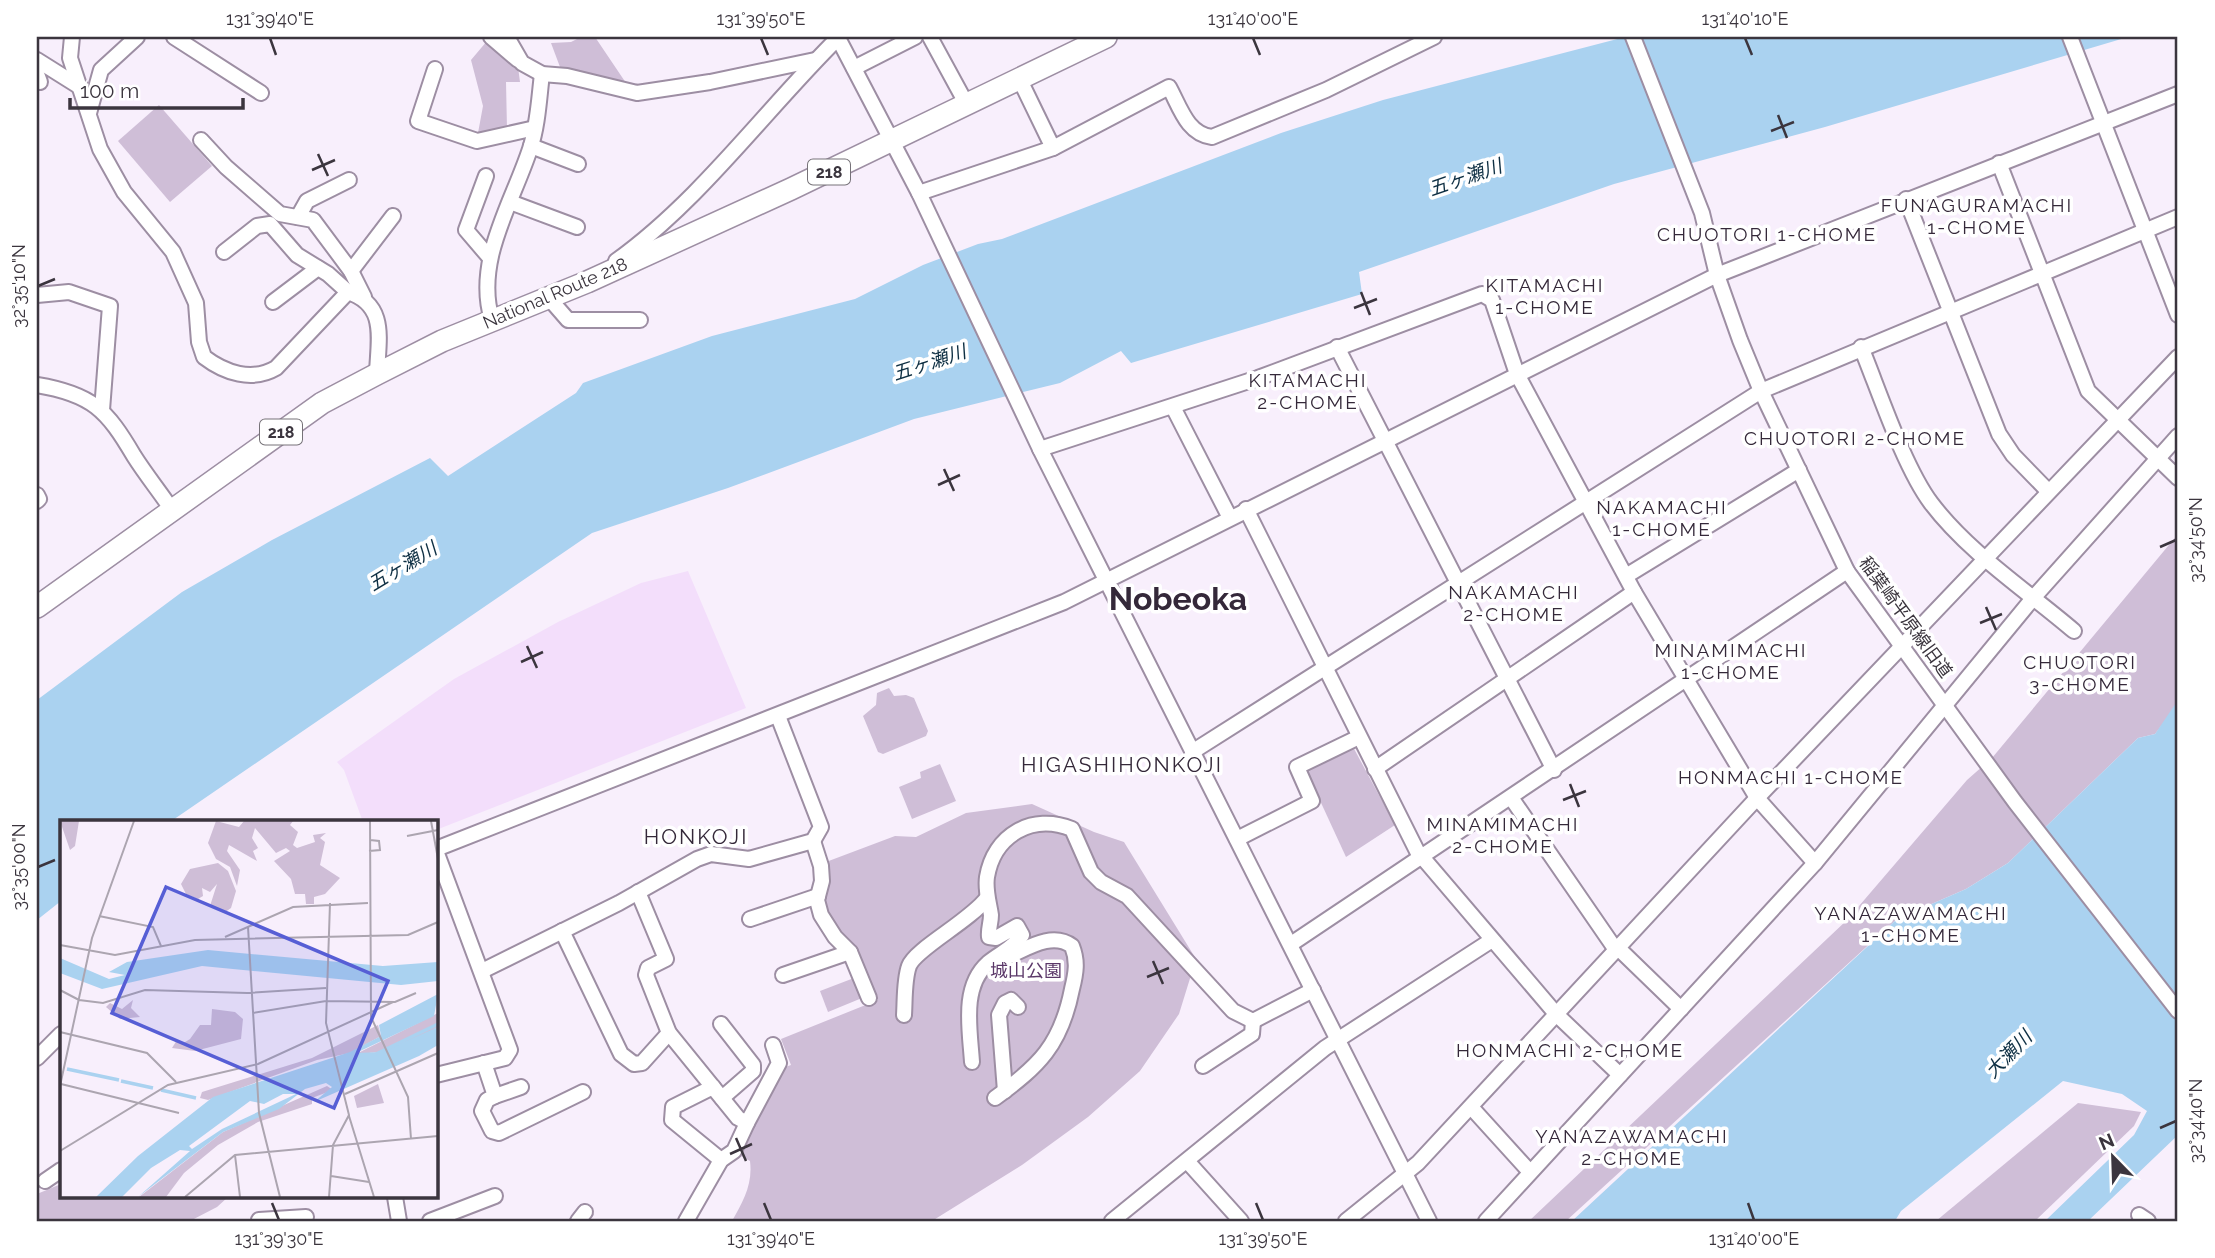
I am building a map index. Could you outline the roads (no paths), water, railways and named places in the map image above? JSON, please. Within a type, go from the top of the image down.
[{"type":"highway","name":"National Route 218","points":[[37,607],[322,404],[377,374],[492,320],[587,282],[892,142],[1106,37]]},
{"type":"street","points":[[72,37],[70,58],[108,166],[124,192],[160,234],[182,271],[196,303],[199,342],[204,357],[233,373],[254,376],[266,374],[276,368],[348,292]]},
{"type":"street","points":[[89,113],[102,70],[137,37]]},
{"type":"street","points":[[174,37],[261,93]]},
{"type":"street","points":[[491,37],[522,63],[542,74],[567,76],[622,92],[640,93],[710,82],[815,60]]},
{"type":"street","points":[[507,37],[522,63]]},
{"type":"street","points":[[587,282],[639,244],[671,213],[839,37],[943,242],[1040,449],[1429,1221]]},
{"type":"street","points":[[854,68],[915,37]]},
{"type":"street","points":[[930,37],[967,106]]},
{"type":"street","points":[[919,193],[1052,148],[1169,87],[1191,127],[1200,136],[1212,137],[1326,90],[1434,37]]},
{"type":"street","name":"稲葉崎平原線旧道","points":[[1633,37],[1702,213],[1717,275],[1761,391],[1847,571],[2073,879],[2178,1011]]},
{"type":"street","points":[[2070,37],[2178,315]]},
{"type":"street","points":[[37,60],[80,87]]},
{"type":"street","points":[[435,69],[418,121],[477,141],[497,134],[535,128]]},
{"type":"street","points":[[492,320],[485,287],[490,258],[531,146],[542,74]]},
{"type":"street","points":[[1020,80],[1052,148]]},
{"type":"street","points":[[438,849],[1051,607],[1717,275],[2178,94]]},
{"type":"street","points":[[201,140],[226,167],[280,214],[313,220],[351,271],[379,322],[377,374]]},
{"type":"street","points":[[531,146],[578,164]]},
{"type":"street","points":[[1999,163],[2088,391],[2178,478]]},
{"type":"street","points":[[486,176],[466,230],[490,258]]},
{"type":"street","points":[[298,217],[307,201],[349,180]]},
{"type":"street","points":[[1906,199],[1999,435],[2013,455],[2048,491]]},
{"type":"street","points":[[510,202],[577,227]]},
{"type":"street","points":[[671,213],[671,243]]},
{"type":"street","points":[[351,271],[393,216]]},
{"type":"street","points":[[1192,752],[1761,391],[1949,310],[2178,217]]},
{"type":"street","points":[[224,252],[265,223],[270,224],[297,255],[348,292],[363,297]]},
{"type":"street","points":[[273,302],[318,268]]},
{"type":"street","points":[[37,295],[69,292],[110,306],[102,411]]},
{"type":"street","points":[[1040,449],[1173,407],[1482,294],[1492,300],[1517,374],[1634,592],[1757,798],[1815,863]]},
{"type":"street","points":[[548,298],[568,320],[640,320]]},
{"type":"street","points":[[1336,347],[1554,770]]},
{"type":"street","points":[[1861,347],[1918,481],[1931,503],[1986,558],[2074,631]]},
{"type":"street","points":[[1346,1221],[1418,1163],[1472,1107],[1757,798],[2178,357]]},
{"type":"street","points":[[37,386],[66,390],[102,411],[117,424],[135,458],[172,510]]},
{"type":"street","points":[[1173,407],[1230,518]]},
{"type":"street","points":[[1486,1221],[1815,863],[1947,707],[2034,597],[2178,436]]},
{"type":"street","points":[[1626,576],[1799,470]]},
{"type":"street","points":[[1246,509],[1422,858],[1557,1014],[1620,1074]]},
{"type":"street","points":[[1291,944],[1512,799],[1847,571]]},
{"type":"street","points":[[1375,769],[1634,592]]},
{"type":"street","points":[[482,971],[711,854],[749,859],[813,841],[821,827],[778,716]]},
{"type":"street","points":[[1237,839],[1312,801],[1297,767],[1359,737]]},
{"type":"street","points":[[1512,799],[1617,949],[1681,1009]]},
{"type":"street","points":[[972,1062],[970,999],[979,972],[1017,943],[1021,934],[1017,926],[996,938],[989,937],[991,918],[987,878],[992,859],[1011,833],[1032,824],[1059,824],[1072,829],[1091,872],[1101,882],[1127,896],[1233,1011],[1254,1021]]},
{"type":"street","points":[[813,841],[821,866],[822,881],[818,895],[821,915],[850,952],[870,998]]},
{"type":"street","points":[[438,855],[510,1049],[505,1058],[438,1074]]},
{"type":"street","points":[[638,892],[666,959],[648,968],[646,975],[669,1033],[738,1118],[747,1123]]},
{"type":"street","points":[[750,919],[818,895]]},
{"type":"street","points":[[904,1015],[909,967],[915,956],[958,927],[987,898]]},
{"type":"street","points":[[562,931],[621,1054],[628,1061],[642,1063],[669,1033]]},
{"type":"street","points":[[979,972],[1046,940],[1069,943],[1076,957],[1071,995],[1059,1035],[1037,1065],[1000,1094],[999,1015],[1005,1003],[1011,1000],[1018,1007]]},
{"type":"street","points":[[1112,1221],[1336,1041],[1492,940]]},
{"type":"street","points":[[783,975],[850,952]]},
{"type":"street","points":[[1254,1021],[1313,990]]},
{"type":"street","points":[[1203,1066],[1252,1034],[1254,1021]]},
{"type":"street","points":[[721,1024],[753,1065],[753,1071],[718,1093],[673,1107],[671,1114],[672,1120],[721,1160]]},
{"type":"street","points":[[37,1058],[60,1035]]},
{"type":"street","points":[[686,1221],[721,1160],[734,1151],[779,1063],[774,1045]]},
{"type":"street","points":[[484,1063],[495,1096]]},
{"type":"street","points":[[521,1087],[487,1100],[482,1111],[492,1131],[499,1133],[583,1092]]},
{"type":"street","points":[[1472,1107],[1530,1172]]},
{"type":"street","points":[[1187,1161],[1241,1221]]},
{"type":"street","points":[[46,1181],[60,1171]]},
{"type":"street","points":[[430,1221],[495,1196]]},
{"type":"street","points":[[395,1198],[399,1221]]},
{"type":"street","points":[[259,1220],[306,1217]]},
{"type":"water","name":"五ヶ瀬川","points":[[1625,37],[2128,37],[1825,127],[1614,184],[1359,272],[1362,294],[1131,363],[1121,351],[1060,383],[914,419],[728,488],[592,533],[173,820],[60,820],[60,902],[37,920],[37,700],[182,592],[272,540],[430,458],[448,476],[576,393],[583,383],[712,336],[855,299],[923,265],[978,244],[1002,239],[1281,133],[1383,100]]},
{"type":"water","name":"大瀬川","points":[[2178,700],[2178,1135],[2088,1221],[2045,1221],[2134,1135],[2147,1111],[2122,1094],[2063,1081],[1901,1211],[1895,1221],[1572,1221],[1897,919],[1966,889],[2008,863],[2138,738],[2155,734]]},
{"type":"district","name":"FUNAGURAMACHI 1-CHOME","points":[[1977,216]]},
{"type":"district","name":"CHUOTORI 1-CHOME","points":[[1767,234]]},
{"type":"district","name":"KITAMACHI 1-CHOME","points":[[1545,296]]},
{"type":"district","name":"KITAMACHI 2-CHOME","points":[[1308,391]]},
{"type":"district","name":"CHUOTORI 2-CHOME","points":[[1855,438]]},
{"type":"district","name":"NAKAMACHI 1-CHOME","points":[[1662,518]]},
{"type":"district","name":"Nobeoka","points":[[1178,598]]},
{"type":"district","name":"NAKAMACHI 2-CHOME","points":[[1514,603]]},
{"type":"district","name":"MINAMIMACHI 1-CHOME","points":[[1731,661]]},
{"type":"district","name":"CHUOTORI 3-CHOME","points":[[2080,673]]},
{"type":"district","name":"HIGASHIHONKOJI","points":[[1122,764]]},
{"type":"district","name":"HONMACHI 1-CHOME","points":[[1791,777]]},
{"type":"district","name":"MINAMIMACHI 2-CHOME","points":[[1503,835]]},
{"type":"district","name":"HONKOJI","points":[[696,836]]},
{"type":"district","name":"YANAZAWAMACHI 1-CHOME","points":[[1911,924]]},
{"type":"district","name":"HONMACHI 2-CHOME","points":[[1570,1050]]},
{"type":"district","name":"YANAZAWAMACHI 2-CHOME","points":[[1632,1147]]},
{"type":"park label","name":"城山公園","points":[[1026,970]]}]
